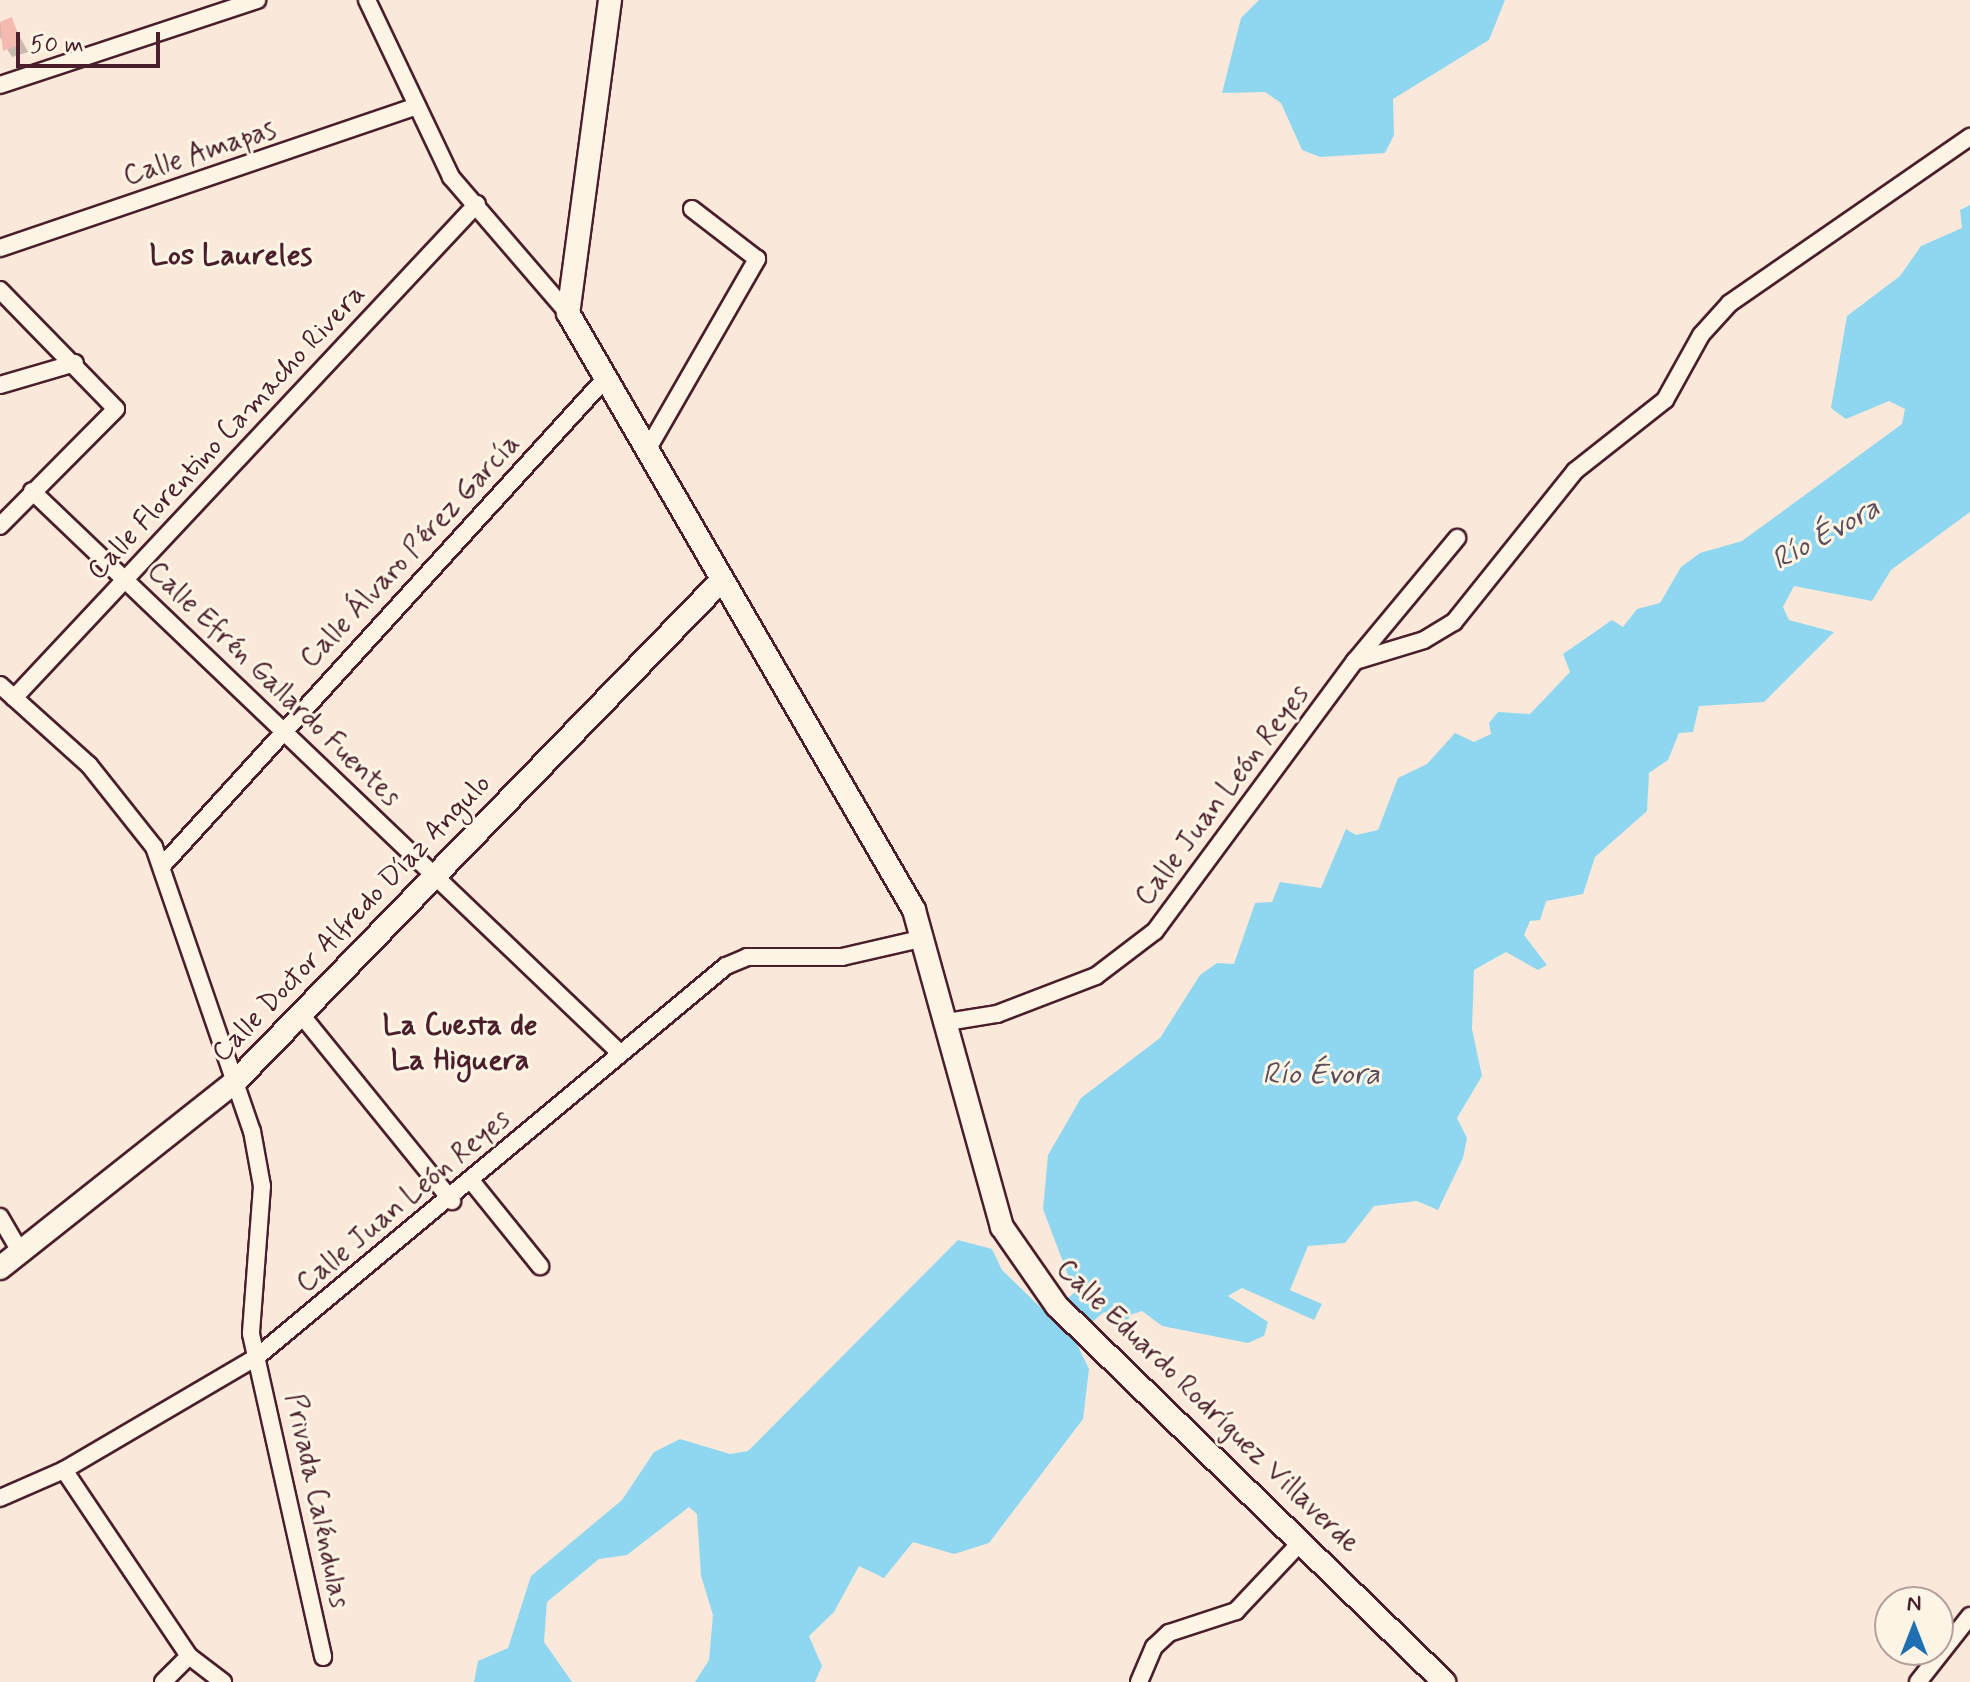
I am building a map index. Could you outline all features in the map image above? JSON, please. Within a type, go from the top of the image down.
[{"type":"street","points":[[0,85],[108,55],[257,0]]},
{"type":"street","points":[[367,0],[451,177],[568,313]]},
{"type":"street","points":[[568,313],[610,0]]},
{"type":"street","name":"Calle Amapas","points":[[0,248],[416,106]]},
{"type":"street","points":[[1355,661],[1424,640],[1454,622],[1575,471],[1665,400],[1701,335],[1730,303],[1970,137]]},
{"type":"street","name":"Calle Florentino Camacho Rivera","points":[[14,698],[477,204]]},
{"type":"street","points":[[646,452],[757,259],[692,209]]},
{"type":"street","points":[[0,290],[75,363],[116,409],[0,526]]},
{"type":"street","name":"Calle Eduardo Rodríguez Villaverde","points":[[568,313],[603,381],[720,582],[898,879],[924,938],[989,1192],[1013,1251],[1057,1306],[1444,1682]]},
{"type":"street","points":[[0,385],[75,363]]},
{"type":"street","name":"Calle Álvaro Pérez García","points":[[162,866],[603,381]]},
{"type":"street","name":"Calle Efrén Gallardo Fuentes","points":[[32,491],[617,1050]]},
{"type":"street","name":"Calle Juan León Reyes","points":[[947,1022],[1057,992],[1132,952],[1200,878],[1355,661],[1457,538]]},
{"type":"street","name":"Calle Doctor Alfredo Díaz Angulo","points":[[0,1268],[235,1082],[303,1017],[720,582]]},
{"type":"street","name":"Privada Caléndulas","points":[[0,685],[103,780],[162,866],[235,1082],[262,1186],[251,1334],[323,1657]]},
{"type":"street","name":"Calle Juan León Reyes","points":[[0,1498],[64,1470],[258,1356],[452,1201],[617,1050],[736,960],[842,957],[924,938]]},
{"type":"street","points":[[303,1017],[452,1201]]},
{"type":"street","points":[[473,1183],[540,1266]]},
{"type":"street","points":[[0,1217],[21,1253]]},
{"type":"street","points":[[64,1470],[189,1656],[223,1682]]},
{"type":"street","points":[[1139,1682],[1169,1633],[1236,1611],[1302,1541]]},
{"type":"street","points":[[1918,1682],[1970,1616]]},
{"type":"street","points":[[163,1682],[189,1656]]},
{"type":"water","points":[[1259,0],[1505,0],[1489,40],[1393,99],[1394,135],[1385,153],[1320,157],[1302,150],[1281,103],[1265,92],[1222,93],[1241,18]]},
{"type":"water","name":"Río Évora","points":[[1970,205],[1970,512],[1891,570],[1872,601],[1794,586],[1783,607],[1789,620],[1834,632],[1764,702],[1699,706],[1693,732],[1679,733],[1668,760],[1649,773],[1647,811],[1595,857],[1583,894],[1546,901],[1540,920],[1530,921],[1524,935],[1547,965],[1538,970],[1506,952],[1474,970],[1472,1029],[1482,1076],[1457,1118],[1467,1138],[1463,1158],[1438,1210],[1417,1201],[1374,1206],[1345,1243],[1308,1246],[1290,1290],[1322,1304],[1314,1320],[1242,1288],[1228,1296],[1268,1322],[1264,1336],[1248,1343],[1162,1326],[1142,1311],[1130,1315],[1124,1332],[1068,1275],[1043,1209],[1048,1155],[1081,1098],[1160,1038],[1200,975],[1217,963],[1234,964],[1255,903],[1272,902],[1280,882],[1321,888],[1346,829],[1356,835],[1378,830],[1398,778],[1427,764],[1455,733],[1474,742],[1491,734],[1489,723],[1498,712],[1530,714],[1570,672],[1563,654],[1612,620],[1623,627],[1637,609],[1660,603],[1681,567],[1700,553],[1742,541],[1902,424],[1905,409],[1889,401],[1846,419],[1831,408],[1847,316],[1900,276],[1921,246],[1962,228],[1960,210]]},
{"type":"water","points":[[958,1240],[992,1249],[1002,1270],[1076,1342],[1089,1369],[1083,1419],[989,1543],[954,1554],[913,1542],[884,1578],[859,1566],[834,1612],[809,1636],[822,1666],[815,1682],[695,1682],[709,1660],[713,1615],[701,1576],[697,1514],[689,1507],[627,1555],[599,1559],[547,1602],[544,1642],[572,1682],[474,1682],[478,1661],[508,1648],[531,1576],[622,1500],[654,1452],[680,1439],[730,1454],[748,1451]]},
{"type":"building","points":[[12,17],[21,44],[3,51],[0,22]]},
{"type":"waterway","name":"Río Évora","points":[[1043,1341],[1128,1270]]},
{"type":"district","name":"Los Laureles","points":[[231,256]]},
{"type":"district","name":"La Cuesta de La Higuera","points":[[460,1043]]}]
